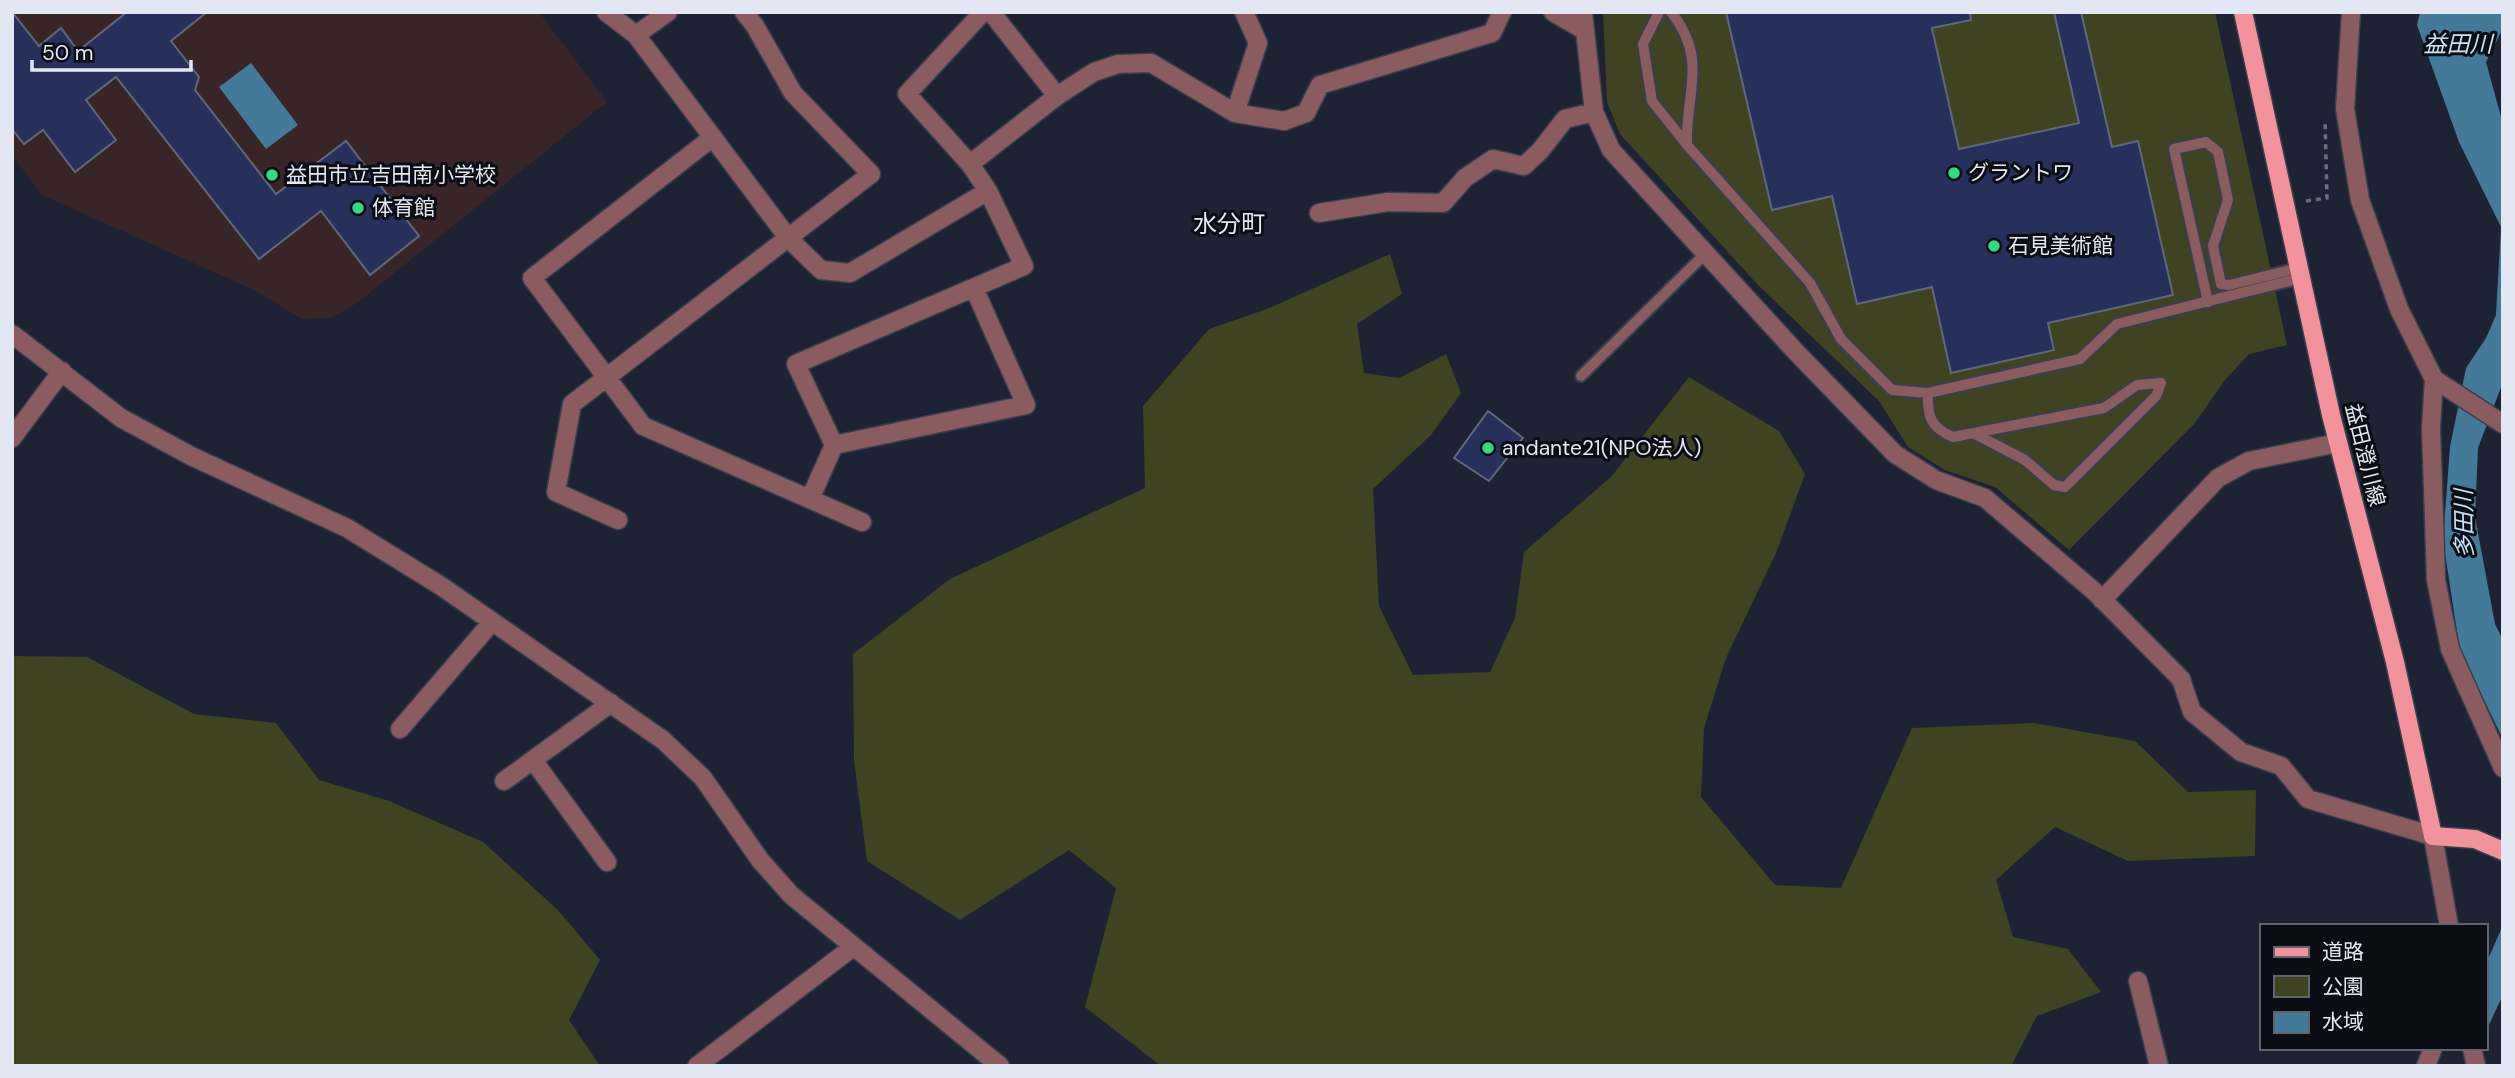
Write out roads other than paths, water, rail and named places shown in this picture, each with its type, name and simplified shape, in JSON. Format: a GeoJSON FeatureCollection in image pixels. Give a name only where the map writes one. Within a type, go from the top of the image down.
{"type":"FeatureCollection","features":[{"type":"Feature","properties":{"kind":"main road","name":"益田澄川線"},"geometry":{"type":"LineString","coordinates":[[2243,12],[2338,443],[2395,662],[2433,836]]}},
{"type":"Feature","properties":{"kind":"main road"},"geometry":{"type":"LineString","coordinates":[[2433,836],[2475,839],[2503,851]]}},
{"type":"Feature","properties":{"kind":"street"},"geometry":{"type":"LineString","coordinates":[[606,12],[636,34],[789,239],[821,270],[850,274],[988,191]]}},
{"type":"Feature","properties":{"kind":"street"},"geometry":{"type":"LineString","coordinates":[[636,34],[668,12]]}},
{"type":"Feature","properties":{"kind":"street"},"geometry":{"type":"LineString","coordinates":[[618,520],[556,492],[572,404],[871,174],[793,93],[755,26],[744,12]]}},
{"type":"Feature","properties":{"kind":"street"},"geometry":{"type":"LineString","coordinates":[[810,499],[834,445],[796,363],[1024,266],[988,191],[970,164],[907,94],[983,12]]}},
{"type":"Feature","properties":{"kind":"street"},"geometry":{"type":"LineString","coordinates":[[990,12],[1057,96]]}},
{"type":"Feature","properties":{"kind":"street"},"geometry":{"type":"LineString","coordinates":[[1234,113],[1258,43],[1244,12]]}},
{"type":"Feature","properties":{"kind":"street"},"geometry":{"type":"LineString","coordinates":[[970,164],[1057,96],[1094,72],[1118,64],[1151,63],[1234,113],[1284,121],[1306,113],[1320,85],[1493,33],[1502,12]]}},
{"type":"Feature","properties":{"kind":"street"},"geometry":{"type":"LineString","coordinates":[[1553,12],[1582,21],[1594,112],[1611,150],[1705,254],[1895,454],[1936,480],[1985,498],[2102,600],[2181,679],[2192,712],[2241,752],[2281,766],[2308,799],[2433,836],[2449,924]]}},
{"type":"Feature","properties":{"kind":"street"},"geometry":{"type":"LineString","coordinates":[[2351,12],[2345,108],[2360,200],[2399,309],[2434,379],[2431,428],[2436,580],[2450,649],[2503,768]]}},
{"type":"Feature","properties":{"kind":"street"},"geometry":{"type":"LineString","coordinates":[[1319,213],[1388,202],[1443,203],[1465,178],[1493,159],[1524,166],[1540,152],[1565,119],[1594,112]]}},
{"type":"Feature","properties":{"kind":"street"},"geometry":{"type":"LineString","coordinates":[[713,137],[532,278],[643,426],[862,522]]}},
{"type":"Feature","properties":{"kind":"street"},"geometry":{"type":"LineString","coordinates":[[834,445],[1026,405],[974,288]]}},
{"type":"Feature","properties":{"kind":"street"},"geometry":{"type":"LineString","coordinates":[[12,334],[121,418],[191,456],[346,528],[492,622],[663,740],[703,778],[768,869],[791,895],[1000,1066]]}},
{"type":"Feature","properties":{"kind":"street"},"geometry":{"type":"LineString","coordinates":[[12,438],[62,371]]}},
{"type":"Feature","properties":{"kind":"street"},"geometry":{"type":"LineString","coordinates":[[2434,379],[2501,423]]}},
{"type":"Feature","properties":{"kind":"street"},"geometry":{"type":"LineString","coordinates":[[2102,600],[2218,478],[2249,461],[2338,443]]}},
{"type":"Feature","properties":{"kind":"street"},"geometry":{"type":"LineString","coordinates":[[400,729],[492,622]]}},
{"type":"Feature","properties":{"kind":"street"},"geometry":{"type":"LineString","coordinates":[[504,781],[611,703]]}},
{"type":"Feature","properties":{"kind":"street"},"geometry":{"type":"LineString","coordinates":[[533,760],[607,862]]}},
{"type":"Feature","properties":{"kind":"street"},"geometry":{"type":"LineString","coordinates":[[696,1066],[853,947]]}},
{"type":"Feature","properties":{"kind":"street"},"geometry":{"type":"LineString","coordinates":[[2138,981],[2159,1066]]}},
{"type":"Feature","properties":{"kind":"lane"},"geometry":{"type":"LineString","coordinates":[[1659,12],[1643,44],[1652,101],[1686,145],[1810,283],[1841,339],[1892,390],[1928,393],[2080,359],[2117,324],[2208,302],[2300,273]]}},
{"type":"Feature","properties":{"kind":"lane"},"geometry":{"type":"LineString","coordinates":[[1671,12],[1685,29],[1695,79],[1686,127],[1686,145]]}},
{"type":"Feature","properties":{"kind":"lane"},"geometry":{"type":"LineString","coordinates":[[2208,302],[2174,149],[2206,142],[2218,152],[2228,200],[2213,246],[2221,284],[2230,285],[2300,273]]}},
{"type":"Feature","properties":{"kind":"lane"},"geometry":{"type":"LineString","coordinates":[[1581,376],[1705,254]]}},
{"type":"Feature","properties":{"kind":"lane"},"geometry":{"type":"LineString","coordinates":[[1928,393],[1927,415],[1937,431],[1953,437],[1973,433],[2104,408],[2137,385],[2161,383],[2156,396],[2065,487],[2054,485],[2025,460],[1973,433]]}},
{"type":"Feature","properties":{"kind":"water"},"geometry":{"type":"Polygon","coordinates":[[[2420,12],[2503,12],[2503,28],[2486,62],[2503,124],[2503,382],[2478,448],[2475,517],[2495,624],[2503,640],[2503,739],[2460,651],[2443,540],[2450,447],[2466,368],[2486,338],[2496,315],[2501,227],[2459,142],[2417,25],[2420,12]]]}},
{"type":"Feature","properties":{"kind":"water"},"geometry":{"type":"Polygon","coordinates":[[[251,63],[298,125],[266,149],[219,87],[251,63]]]}},
{"type":"Feature","properties":{"kind":"water"},"geometry":{"type":"Polygon","coordinates":[[[2503,925],[2503,995],[2487,1029],[2487,961],[2503,925]]]}},
{"type":"Feature","properties":{"kind":"place","name":"グラントワ"},"geometry":{"type":"Point","coordinates":[1954,173]}},
{"type":"Feature","properties":{"kind":"place","name":"益田市立吉田南小学校"},"geometry":{"type":"Point","coordinates":[272,175]}},
{"type":"Feature","properties":{"kind":"place","name":"体育館"},"geometry":{"type":"Point","coordinates":[358,208]}},
{"type":"Feature","properties":{"kind":"place","name":"石見美術館"},"geometry":{"type":"Point","coordinates":[1994,246]}},
{"type":"Feature","properties":{"kind":"place","name":"andante21(NPO法人)"},"geometry":{"type":"Point","coordinates":[1488,448]}},
{"type":"Feature","properties":{"kind":"district","name":"水分町"},"geometry":{"type":"Point","coordinates":[1229,224]}},
{"type":"Feature","properties":{"kind":"water label","name":"益田川"},"geometry":{"type":"Point","coordinates":[2458,44]}},
{"type":"Feature","properties":{"kind":"water label","name":"多田川"},"geometry":{"type":"Point","coordinates":[2464,524]}}]}
